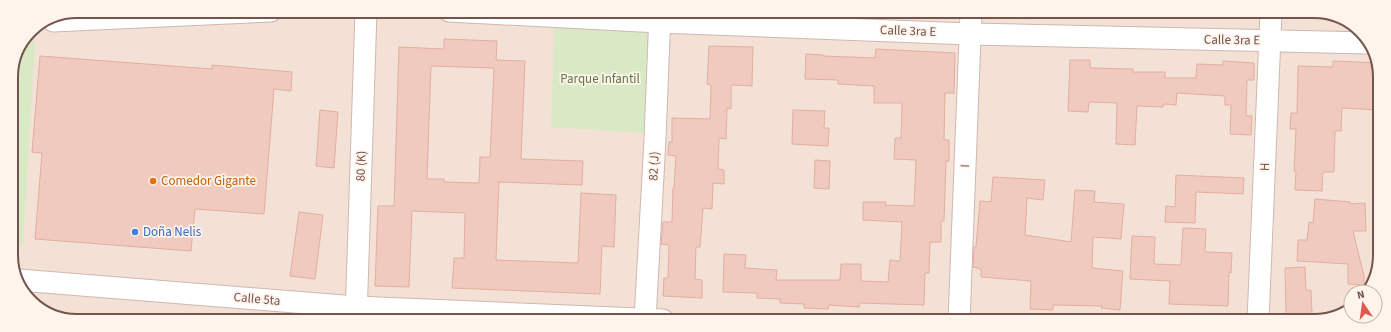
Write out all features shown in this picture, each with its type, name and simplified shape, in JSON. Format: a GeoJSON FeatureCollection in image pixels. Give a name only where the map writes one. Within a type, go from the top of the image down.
{"type":"FeatureCollection","features":[{"type":"Feature","properties":{"kind":"street"},"geometry":{"type":"LineString","coordinates":[[62,21],[118,18]]}},
{"type":"Feature","properties":{"kind":"street","name":"80 (K)"},"geometry":{"type":"LineString","coordinates":[[356,313],[366,18]]}},
{"type":"Feature","properties":{"kind":"street","name":"82 (J)"},"geometry":{"type":"LineString","coordinates":[[645,314],[660,18]]}},
{"type":"Feature","properties":{"kind":"street","name":"Calle 3ra E"},"geometry":{"type":"LineString","coordinates":[[678,18],[970,34],[1362,43]]}},
{"type":"Feature","properties":{"kind":"street","name":"I"},"geometry":{"type":"LineString","coordinates":[[959,314],[971,18]]}},
{"type":"Feature","properties":{"kind":"street","name":"H"},"geometry":{"type":"LineString","coordinates":[[1258,314],[1271,18]]}},
{"type":"Feature","properties":{"kind":"street","name":"Calle 5ta"},"geometry":{"type":"LineString","coordinates":[[24,281],[356,313],[397,314]]}},
{"type":"Feature","properties":{"kind":"shaded area"},"geometry":{"type":"Polygon","coordinates":[[[77,18],[1325,19],[1343,26],[1356,35],[1365,48],[1372,66],[1373,255],[1370,274],[1365,284],[1343,284],[1343,306],[1325,313],[1318,314],[66,313],[48,306],[35,297],[26,284],[19,266],[18,73],[24,51],[35,35],[44,28],[55,23],[66,19],[77,18]]]}},
{"type":"Feature","properties":{"kind":"green space","name":"Parque Infantil"},"geometry":{"type":"Polygon","coordinates":[[[554,28],[649,31],[646,133],[551,127],[554,28]]]}},
{"type":"Feature","properties":{"kind":"green space"},"geometry":{"type":"Polygon","coordinates":[[[30,41],[35,42],[23,245],[18,245],[18,73],[24,51],[30,41]]]}},
{"type":"Feature","properties":{"kind":"building"},"geometry":{"type":"Polygon","coordinates":[[[444,39],[497,41],[496,60],[525,61],[521,159],[583,161],[582,185],[499,182],[496,260],[578,263],[581,193],[616,195],[614,247],[602,246],[600,294],[452,288],[454,258],[464,258],[465,213],[412,211],[409,287],[375,286],[378,206],[394,206],[399,47],[444,49],[444,39]],[[431,66],[427,179],[444,179],[444,182],[479,183],[480,157],[490,157],[494,68],[431,66]]]}},
{"type":"Feature","properties":{"kind":"building"},"geometry":{"type":"Polygon","coordinates":[[[709,46],[753,47],[752,86],[731,85],[731,109],[727,108],[726,139],[719,138],[718,169],[724,170],[724,184],[713,183],[712,209],[703,208],[700,247],[696,247],[695,279],[702,280],[702,298],[663,296],[664,278],[668,278],[669,245],[661,244],[663,222],[672,222],[676,156],[668,155],[669,142],[672,142],[672,118],[710,119],[711,85],[707,84],[709,46]]]}},
{"type":"Feature","properties":{"kind":"building"},"geometry":{"type":"Polygon","coordinates":[[[876,49],[955,53],[954,93],[945,93],[944,140],[949,140],[949,161],[946,161],[944,221],[941,221],[941,242],[930,242],[929,273],[925,273],[924,305],[860,303],[859,307],[829,305],[828,309],[804,308],[804,304],[780,303],[780,299],[757,298],[757,293],[723,292],[724,254],[746,255],[745,268],[777,270],[776,280],[840,280],[841,264],[861,264],[861,281],[888,282],[890,260],[900,261],[902,222],[863,220],[863,202],[886,202],[885,205],[914,206],[916,160],[894,159],[895,138],[901,138],[902,103],[874,103],[874,86],[838,84],[838,80],[805,79],[806,54],[875,58],[876,49]]]}},
{"type":"Feature","properties":{"kind":"building","name":"Comedor Gigante"},"geometry":{"type":"Polygon","coordinates":[[[40,56],[212,69],[212,65],[292,72],[291,91],[274,89],[264,214],[195,209],[191,251],[35,239],[42,153],[32,152],[40,56]]]}},
{"type":"Feature","properties":{"kind":"building"},"geometry":{"type":"Polygon","coordinates":[[[1070,60],[1090,60],[1090,68],[1133,69],[1133,72],[1165,72],[1165,78],[1196,78],[1197,64],[1223,65],[1223,61],[1254,63],[1254,80],[1247,80],[1246,116],[1252,116],[1251,135],[1230,134],[1231,105],[1225,105],[1225,96],[1177,93],[1176,105],[1164,104],[1163,107],[1137,106],[1135,145],[1116,144],[1117,103],[1089,102],[1088,112],[1068,111],[1070,60]]]}},
{"type":"Feature","properties":{"kind":"building"},"geometry":{"type":"Polygon","coordinates":[[[1333,61],[1371,63],[1373,77],[1373,110],[1342,108],[1341,131],[1335,131],[1334,172],[1323,172],[1322,191],[1295,190],[1296,171],[1294,171],[1296,129],[1290,129],[1291,113],[1297,113],[1298,66],[1333,67],[1333,61]]]}},
{"type":"Feature","properties":{"kind":"building"},"geometry":{"type":"Polygon","coordinates":[[[320,110],[338,112],[334,168],[316,166],[320,110]]]}},
{"type":"Feature","properties":{"kind":"building"},"geometry":{"type":"Polygon","coordinates":[[[793,110],[825,111],[824,128],[829,128],[828,146],[792,144],[793,110]]]}},
{"type":"Feature","properties":{"kind":"building"},"geometry":{"type":"Polygon","coordinates":[[[815,160],[830,161],[829,189],[814,188],[815,160]]]}},
{"type":"Feature","properties":{"kind":"building"},"geometry":{"type":"Polygon","coordinates":[[[1176,175],[1244,178],[1243,194],[1196,192],[1195,223],[1165,222],[1166,206],[1175,207],[1176,175]]]}},
{"type":"Feature","properties":{"kind":"building"},"geometry":{"type":"Polygon","coordinates":[[[993,177],[1045,180],[1043,200],[1027,198],[1025,235],[1071,242],[1075,190],[1095,191],[1094,202],[1124,204],[1121,239],[1093,237],[1092,268],[1123,271],[1120,310],[1101,308],[1102,306],[1053,305],[1053,310],[1030,309],[1031,281],[981,277],[981,269],[973,267],[974,247],[976,247],[980,201],[991,202],[993,177]]]}},
{"type":"Feature","properties":{"kind":"building"},"geometry":{"type":"Polygon","coordinates":[[[1315,199],[1350,202],[1350,204],[1365,203],[1366,231],[1353,231],[1364,276],[1364,284],[1348,284],[1348,264],[1297,261],[1298,240],[1307,240],[1309,222],[1313,223],[1315,199]]]}},
{"type":"Feature","properties":{"kind":"building"},"geometry":{"type":"Polygon","coordinates":[[[299,212],[323,215],[315,279],[290,276],[299,212]]]}},
{"type":"Feature","properties":{"kind":"building"},"geometry":{"type":"Polygon","coordinates":[[[1183,228],[1206,229],[1205,252],[1232,253],[1231,273],[1229,272],[1228,306],[1169,304],[1170,281],[1130,279],[1132,236],[1155,237],[1154,264],[1181,265],[1183,228]]]}},
{"type":"Feature","properties":{"kind":"building"},"geometry":{"type":"Polygon","coordinates":[[[1305,267],[1306,290],[1311,290],[1312,314],[1286,314],[1285,268],[1305,267]]]}},
{"type":"Feature","properties":{"kind":"place","name":"Comedor Gigante"},"geometry":{"type":"Point","coordinates":[153,181]}},
{"type":"Feature","properties":{"kind":"place","name":"Doña Nelis"},"geometry":{"type":"Point","coordinates":[135,232]}}]}
